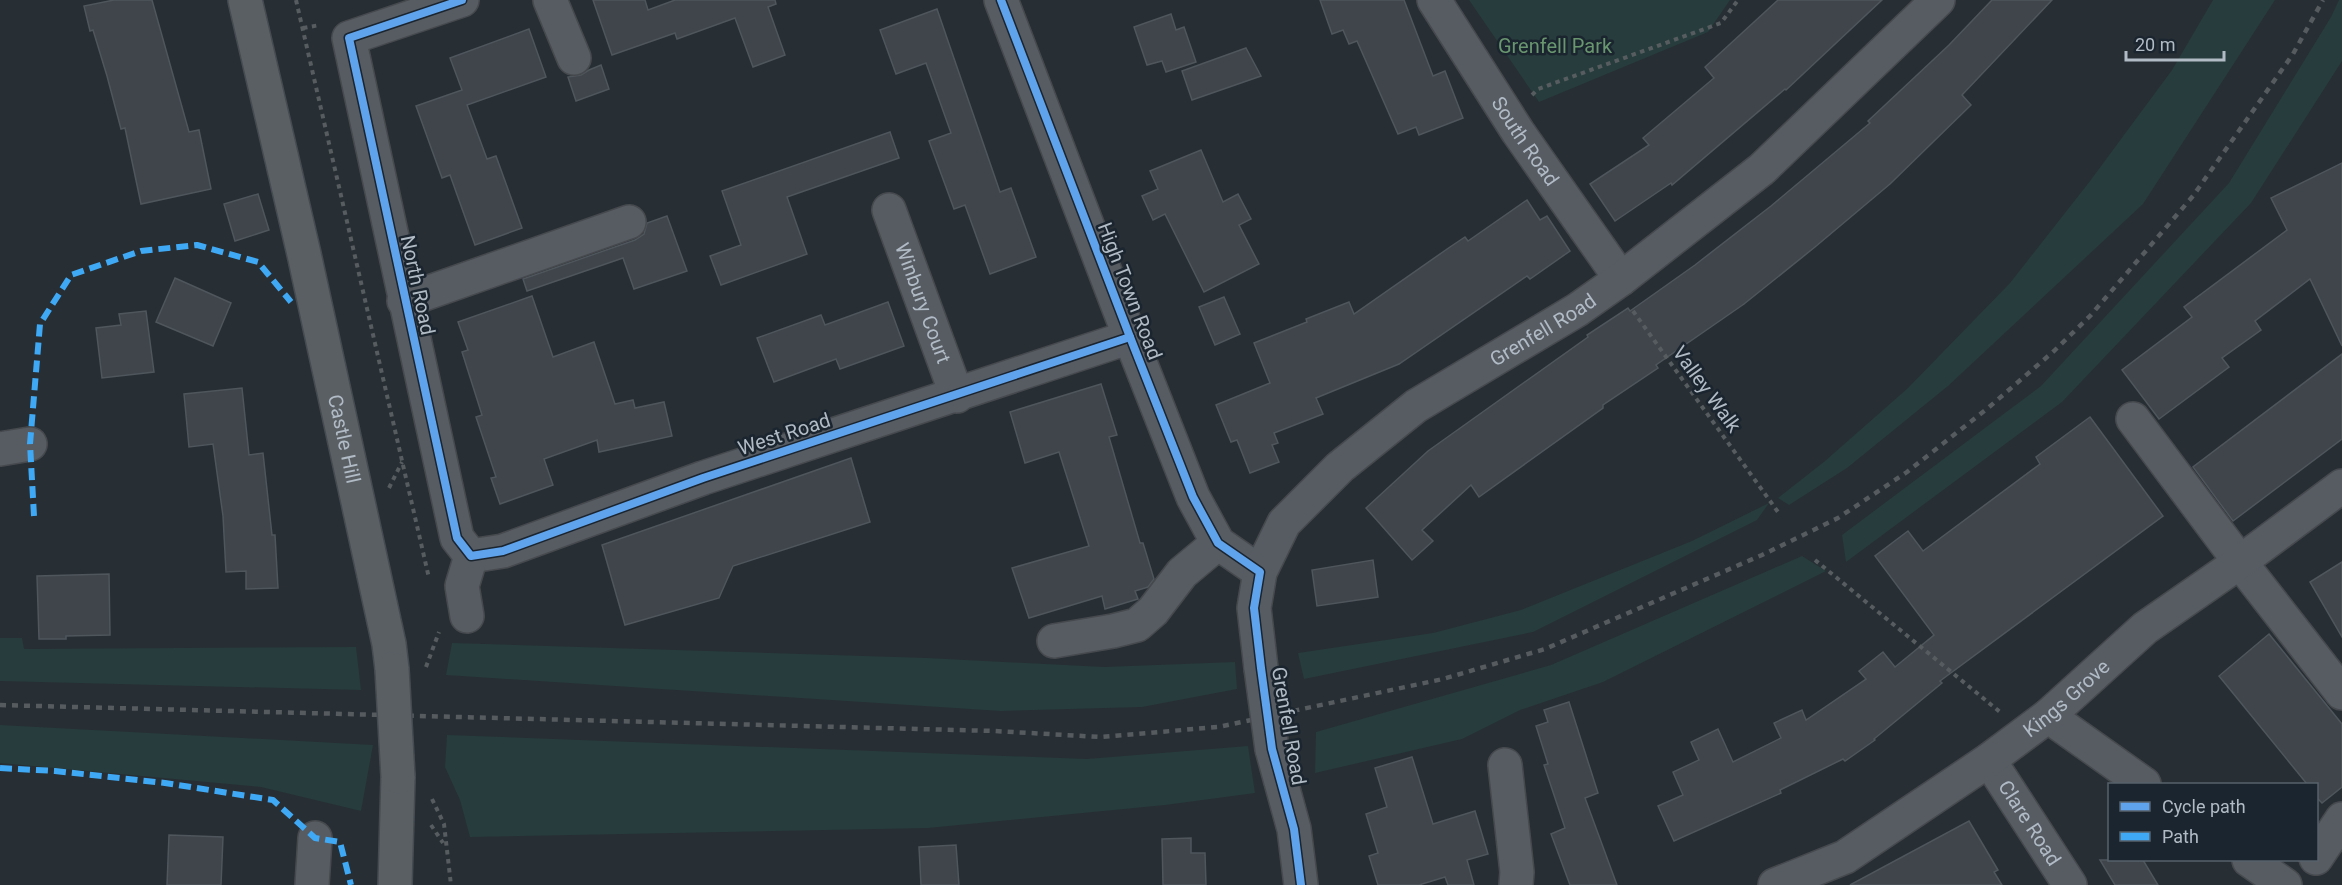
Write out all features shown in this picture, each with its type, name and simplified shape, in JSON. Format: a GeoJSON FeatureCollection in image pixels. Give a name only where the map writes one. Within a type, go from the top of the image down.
{"type":"FeatureCollection","features":[{"type":"Feature","properties":{"kind":"main road","name":"Castle Hill"},"geometry":{"type":"LineString","coordinates":[[245,0],[304,254],[389,644],[408,671],[398,777],[395,885]]}},
{"type":"Feature","properties":{"kind":"street","name":"North Road"},"geometry":{"type":"LineString","coordinates":[[462,0],[349,38],[404,301],[464,547]]}},
{"type":"Feature","properties":{"kind":"street"},"geometry":{"type":"LineString","coordinates":[[550,0],[574,58]]}},
{"type":"Feature","properties":{"kind":"street","name":"High Town Road"},"geometry":{"type":"LineString","coordinates":[[1001,0],[1193,497],[1218,543],[1260,572]]}},
{"type":"Feature","properties":{"kind":"street","name":"South Road"},"geometry":{"type":"LineString","coordinates":[[1434,0],[1518,132],[1621,279]]}},
{"type":"Feature","properties":{"kind":"street","name":"Grenfell Road"},"geometry":{"type":"LineString","coordinates":[[1301,885],[1293,829],[1272,749],[1254,608],[1260,572],[1284,523],[1340,467],[1416,406],[1577,310],[1621,279],[1762,169],[1938,0]]}},
{"type":"Feature","properties":{"kind":"street","name":"Winbury Court"},"geometry":{"type":"LineString","coordinates":[[889,210],[957,396]]}},
{"type":"Feature","properties":{"kind":"street"},"geometry":{"type":"LineString","coordinates":[[404,301],[629,222]]}},
{"type":"Feature","properties":{"kind":"street","name":"West Road"},"geometry":{"type":"LineString","coordinates":[[464,547],[503,551],[703,478],[1130,337]]}},
{"type":"Feature","properties":{"kind":"street"},"geometry":{"type":"LineString","coordinates":[[2133,419],[2342,693]]}},
{"type":"Feature","properties":{"kind":"street","name":"Kings Grove"},"geometry":{"type":"LineString","coordinates":[[1775,885],[1845,857],[1989,760],[2037,725],[2145,628],[2240,562],[2342,486]]}},
{"type":"Feature","properties":{"kind":"street"},"geometry":{"type":"LineString","coordinates":[[1054,641],[1137,625],[1153,611],[1182,573],[1218,543]]}},
{"type":"Feature","properties":{"kind":"street"},"geometry":{"type":"LineString","coordinates":[[453,623],[462,586],[464,547]]}},
{"type":"Feature","properties":{"kind":"street"},"geometry":{"type":"LineString","coordinates":[[2037,725],[2142,783]]}},
{"type":"Feature","properties":{"kind":"street","name":"Clare Road"},"geometry":{"type":"LineString","coordinates":[[1989,760],[2070,885]]}},
{"type":"Feature","properties":{"kind":"street"},"geometry":{"type":"LineString","coordinates":[[1505,765],[1517,872],[1516,885]]}},
{"type":"Feature","properties":{"kind":"street"},"geometry":{"type":"LineString","coordinates":[[2318,856],[2342,819]]}},
{"type":"Feature","properties":{"kind":"street"},"geometry":{"type":"LineString","coordinates":[[312,885],[315,838]]}},
{"type":"Feature","properties":{"kind":"street"},"geometry":{"type":"LineString","coordinates":[[2250,861],[2285,885]]}},
{"type":"Feature","properties":{"kind":"street"},"geometry":{"type":"LineString","coordinates":[[2299,885],[2315,861]]}},
{"type":"Feature","properties":{"kind":"path"},"geometry":{"type":"LineString","coordinates":[[297,0],[429,579]]}},
{"type":"Feature","properties":{"kind":"path"},"geometry":{"type":"LineString","coordinates":[[1518,132],[1533,95],[1538,89],[1721,23],[1738,0]]}},
{"type":"Feature","properties":{"kind":"path"},"geometry":{"type":"LineString","coordinates":[[1815,560],[2037,725]]}},
{"type":"Feature","properties":{"kind":"path"},"geometry":{"type":"LineString","coordinates":[[408,671],[453,623]]}},
{"type":"Feature","properties":{"kind":"path"},"geometry":{"type":"LineString","coordinates":[[429,794],[444,824],[451,885]]}},
{"type":"Feature","properties":{"kind":"green space","name":"Grenfell Park"},"geometry":{"type":"Polygon","coordinates":[[[1469,0],[1730,0],[1708,32],[1539,102],[1469,0]]]}},
{"type":"Feature","properties":{"kind":"green space"},"geometry":{"type":"Polygon","coordinates":[[[2213,0],[2275,0],[2143,204],[1948,386],[1847,468],[1789,505],[1778,498],[1825,461],[1908,388],[2010,283],[2090,181],[2172,70],[2213,0]]]}},
{"type":"Feature","properties":{"kind":"green space"},"geometry":{"type":"Polygon","coordinates":[[[2339,0],[2342,0],[2342,61],[2251,203],[2062,402],[1846,562],[1842,535],[2041,386],[2229,183],[2331,17],[2339,0]]]}},
{"type":"Feature","properties":{"kind":"green space"},"geometry":{"type":"Polygon","coordinates":[[[1769,503],[1757,520],[1533,632],[1304,679],[1298,653],[1433,633],[1521,610],[1692,541],[1769,503]]]}},
{"type":"Feature","properties":{"kind":"green space"},"geometry":{"type":"Polygon","coordinates":[[[1802,556],[1826,571],[1603,682],[1520,710],[1462,739],[1315,773],[1316,732],[1551,665],[1802,556]]]}},
{"type":"Feature","properties":{"kind":"green space"},"geometry":{"type":"Polygon","coordinates":[[[0,638],[22,638],[24,649],[356,647],[361,690],[0,681],[0,638]]]}},
{"type":"Feature","properties":{"kind":"green space"},"geometry":{"type":"Polygon","coordinates":[[[452,643],[927,658],[1104,667],[1235,662],[1237,689],[1142,707],[1001,711],[446,675],[452,643]]]}},
{"type":"Feature","properties":{"kind":"green space"},"geometry":{"type":"Polygon","coordinates":[[[0,725],[373,745],[361,811],[261,787],[0,763],[0,725]]]}},
{"type":"Feature","properties":{"kind":"green space"},"geometry":{"type":"Polygon","coordinates":[[[447,735],[1087,759],[1248,746],[1255,793],[1165,805],[928,828],[470,837],[460,800],[445,767],[447,735]]]}},
{"type":"Feature","properties":{"kind":"building"},"geometry":{"type":"Polygon","coordinates":[[[114,0],[152,0],[189,132],[199,130],[211,189],[141,204],[125,128],[121,129],[107,76],[93,30],[90,31],[84,6],[114,0]]]}},
{"type":"Feature","properties":{"kind":"building"},"geometry":{"type":"Polygon","coordinates":[[[593,0],[645,0],[648,10],[675,0],[775,0],[776,4],[768,7],[785,55],[753,67],[735,18],[677,39],[675,33],[612,55],[593,0]]]}},
{"type":"Feature","properties":{"kind":"building"},"geometry":{"type":"Polygon","coordinates":[[[1320,0],[1404,0],[1433,76],[1445,71],[1463,118],[1419,135],[1416,127],[1398,134],[1357,41],[1349,44],[1343,30],[1332,34],[1320,0]]]}},
{"type":"Feature","properties":{"kind":"building"},"geometry":{"type":"Polygon","coordinates":[[[1778,0],[1882,0],[1786,90],[1672,185],[1671,183],[1615,221],[1590,184],[1649,145],[1643,138],[1714,78],[1705,67],[1778,0]]]}},
{"type":"Feature","properties":{"kind":"building"},"geometry":{"type":"Polygon","coordinates":[[[1992,0],[2052,0],[1962,95],[1971,105],[1890,184],[1744,304],[1656,365],[1658,368],[1603,405],[1603,408],[1479,497],[1471,485],[1422,530],[1433,541],[1412,560],[1366,508],[1428,451],[1588,337],[1587,335],[1628,308],[1630,311],[1695,265],[1771,206],[1870,123],[1868,121],[1949,45],[1992,0]]]}},
{"type":"Feature","properties":{"kind":"building"},"geometry":{"type":"Polygon","coordinates":[[[937,9],[1000,192],[1011,188],[1036,257],[990,274],[965,205],[954,209],[929,141],[951,133],[926,63],[896,74],[880,30],[937,9]]]}},
{"type":"Feature","properties":{"kind":"building"},"geometry":{"type":"Polygon","coordinates":[[[1171,14],[1176,30],[1184,27],[1196,62],[1166,72],[1162,61],[1147,65],[1134,27],[1171,14]]]}},
{"type":"Feature","properties":{"kind":"building"},"geometry":{"type":"Polygon","coordinates":[[[529,29],[546,77],[467,105],[487,159],[496,156],[522,228],[475,245],[450,175],[442,178],[416,106],[462,90],[450,58],[529,29]]]}},
{"type":"Feature","properties":{"kind":"building"},"geometry":{"type":"Polygon","coordinates":[[[1246,48],[1261,76],[1192,100],[1182,71],[1246,48]]]}},
{"type":"Feature","properties":{"kind":"building"},"geometry":{"type":"Polygon","coordinates":[[[601,65],[609,89],[576,101],[568,77],[581,75],[601,65]]]}},
{"type":"Feature","properties":{"kind":"building"},"geometry":{"type":"Polygon","coordinates":[[[890,132],[899,158],[787,197],[807,254],[721,285],[710,256],[741,245],[722,191],[890,132]]]}},
{"type":"Feature","properties":{"kind":"building"},"geometry":{"type":"Polygon","coordinates":[[[1201,150],[1223,202],[1238,194],[1251,219],[1239,225],[1259,264],[1204,292],[1165,214],[1153,220],[1142,196],[1158,189],[1150,171],[1201,150]]]}},
{"type":"Feature","properties":{"kind":"building"},"geometry":{"type":"Polygon","coordinates":[[[2342,163],[2342,346],[2310,279],[2255,321],[2261,330],[2222,358],[2229,367],[2159,419],[2122,370],[2192,317],[2184,307],[2287,230],[2271,198],[2342,163]]]}},
{"type":"Feature","properties":{"kind":"building"},"geometry":{"type":"Polygon","coordinates":[[[258,194],[269,230],[235,241],[224,204],[258,194]]]}},
{"type":"Feature","properties":{"kind":"building"},"geometry":{"type":"Polygon","coordinates":[[[1527,200],[1540,220],[1547,216],[1570,251],[1530,279],[1527,276],[1399,364],[1316,398],[1323,414],[1274,433],[1278,443],[1272,445],[1279,462],[1250,473],[1237,440],[1231,442],[1216,405],[1270,383],[1254,343],[1349,302],[1354,314],[1465,237],[1468,241],[1527,200]]]}},
{"type":"Feature","properties":{"kind":"building"},"geometry":{"type":"Polygon","coordinates":[[[667,216],[687,271],[634,289],[623,258],[527,291],[523,279],[635,240],[644,234],[647,223],[667,216]]]}},
{"type":"Feature","properties":{"kind":"building"},"geometry":{"type":"Polygon","coordinates":[[[175,278],[231,303],[213,346],[156,322],[175,278]]]}},
{"type":"Feature","properties":{"kind":"building"},"geometry":{"type":"Polygon","coordinates":[[[532,296],[553,357],[594,342],[615,404],[633,400],[635,408],[664,402],[672,436],[599,452],[597,440],[544,459],[553,485],[500,504],[491,478],[496,477],[476,417],[482,415],[462,352],[468,350],[458,322],[532,296]]]}},
{"type":"Feature","properties":{"kind":"building"},"geometry":{"type":"Polygon","coordinates":[[[1224,297],[1240,334],[1215,345],[1199,307],[1224,297]]]}},
{"type":"Feature","properties":{"kind":"building"},"geometry":{"type":"Polygon","coordinates":[[[888,302],[904,346],[840,369],[836,359],[774,382],[757,338],[821,315],[825,325],[888,302]]]}},
{"type":"Feature","properties":{"kind":"building"},"geometry":{"type":"Polygon","coordinates":[[[146,311],[154,372],[102,378],[96,328],[121,325],[119,314],[146,311]]]}},
{"type":"Feature","properties":{"kind":"building"},"geometry":{"type":"Polygon","coordinates":[[[2342,354],[2342,439],[2233,521],[2193,467],[2342,354]]]}},
{"type":"Feature","properties":{"kind":"building"},"geometry":{"type":"Polygon","coordinates":[[[1101,384],[1117,435],[1109,437],[1140,543],[1143,543],[1154,579],[1148,587],[1135,591],[1138,599],[1105,609],[1102,596],[1029,618],[1012,568],[1089,546],[1059,452],[1025,463],[1010,412],[1101,384]]]}},
{"type":"Feature","properties":{"kind":"building"},"geometry":{"type":"Polygon","coordinates":[[[242,388],[249,455],[263,453],[272,535],[275,535],[278,588],[246,589],[246,571],[226,572],[223,516],[213,444],[189,447],[184,394],[242,388]]]}},
{"type":"Feature","properties":{"kind":"building"},"geometry":{"type":"Polygon","coordinates":[[[2090,417],[2163,516],[1940,681],[1942,683],[1875,740],[1845,761],[1843,759],[1780,790],[1781,793],[1674,841],[1658,806],[1683,795],[1673,772],[1699,760],[1691,742],[1718,729],[1733,762],[1781,738],[1774,723],[1802,710],[1806,720],[1866,679],[1859,671],[1883,652],[1895,667],[1934,635],[1875,556],[1908,531],[1923,551],[2040,464],[2036,457],[2090,417]]]}},
{"type":"Feature","properties":{"kind":"building"},"geometry":{"type":"Polygon","coordinates":[[[851,458],[870,522],[733,566],[719,598],[625,625],[602,545],[851,458]]]}},
{"type":"Feature","properties":{"kind":"building"},"geometry":{"type":"Polygon","coordinates":[[[1373,560],[1378,597],[1317,606],[1312,570],[1373,560]]]}},
{"type":"Feature","properties":{"kind":"building"},"geometry":{"type":"Polygon","coordinates":[[[2342,562],[2342,637],[2310,582],[2342,562]]]}},
{"type":"Feature","properties":{"kind":"building"},"geometry":{"type":"Polygon","coordinates":[[[109,574],[110,635],[39,639],[37,576],[109,574]]]}},
{"type":"Feature","properties":{"kind":"building"},"geometry":{"type":"Polygon","coordinates":[[[2269,634],[2342,724],[2342,787],[2322,803],[2318,799],[2318,783],[2306,783],[2219,676],[2269,634]]]}},
{"type":"Feature","properties":{"kind":"building"},"geometry":{"type":"Polygon","coordinates":[[[1569,702],[1598,793],[1585,798],[1617,885],[1570,885],[1551,834],[1565,828],[1544,765],[1548,764],[1536,726],[1548,722],[1544,710],[1569,702]]]}},
{"type":"Feature","properties":{"kind":"building"},"geometry":{"type":"Polygon","coordinates":[[[1412,757],[1433,824],[1475,811],[1488,854],[1467,860],[1474,885],[1448,885],[1445,877],[1419,885],[1378,885],[1369,856],[1378,853],[1366,814],[1387,807],[1375,768],[1412,757]]]}},
{"type":"Feature","properties":{"kind":"building"},"geometry":{"type":"Polygon","coordinates":[[[1969,821],[1998,870],[1994,872],[2002,885],[1850,885],[1969,821]]]}},
{"type":"Feature","properties":{"kind":"building"},"geometry":{"type":"Polygon","coordinates":[[[169,835],[223,837],[221,885],[167,885],[169,835]]]}},
{"type":"Feature","properties":{"kind":"building"},"geometry":{"type":"Polygon","coordinates":[[[1191,838],[1191,853],[1205,853],[1206,885],[1163,885],[1162,839],[1191,838]]]}},
{"type":"Feature","properties":{"kind":"building"},"geometry":{"type":"Polygon","coordinates":[[[956,845],[959,885],[921,885],[919,847],[956,845]]]}},
{"type":"Feature","properties":{"kind":"building"},"geometry":{"type":"Polygon","coordinates":[[[2100,860],[2144,861],[2158,885],[2115,885],[2100,860]]]}},
{"type":"Feature","properties":{"kind":"railway"},"geometry":{"type":"LineString","coordinates":[[0,705],[995,731],[1100,737],[1218,727],[1443,679],[1545,649],[1762,555],[1838,518],[1907,472],[1988,408],[2054,351],[2090,316],[2193,196],[2293,54],[2323,0]]}},
{"type":"Feature","properties":{"kind":"marked path"},"geometry":{"type":"LineString","coordinates":[[34,516],[30,444],[40,324],[71,275],[141,251],[197,245],[258,262],[291,302]]}},
{"type":"Feature","properties":{"kind":"marked path"},"geometry":{"type":"LineString","coordinates":[[0,768],[55,771],[165,783],[273,800],[315,838],[340,842],[351,885]]}},
{"type":"Feature","properties":{"kind":"cycle path"},"geometry":{"type":"LineString","coordinates":[[462,0],[349,38],[457,538],[471,556],[503,551],[703,478],[1130,337]]}},
{"type":"Feature","properties":{"kind":"cycle path"},"geometry":{"type":"LineString","coordinates":[[1001,0],[1193,497],[1218,543],[1260,572],[1254,608],[1261,668],[1272,749],[1294,829],[1301,885]]}}]}
